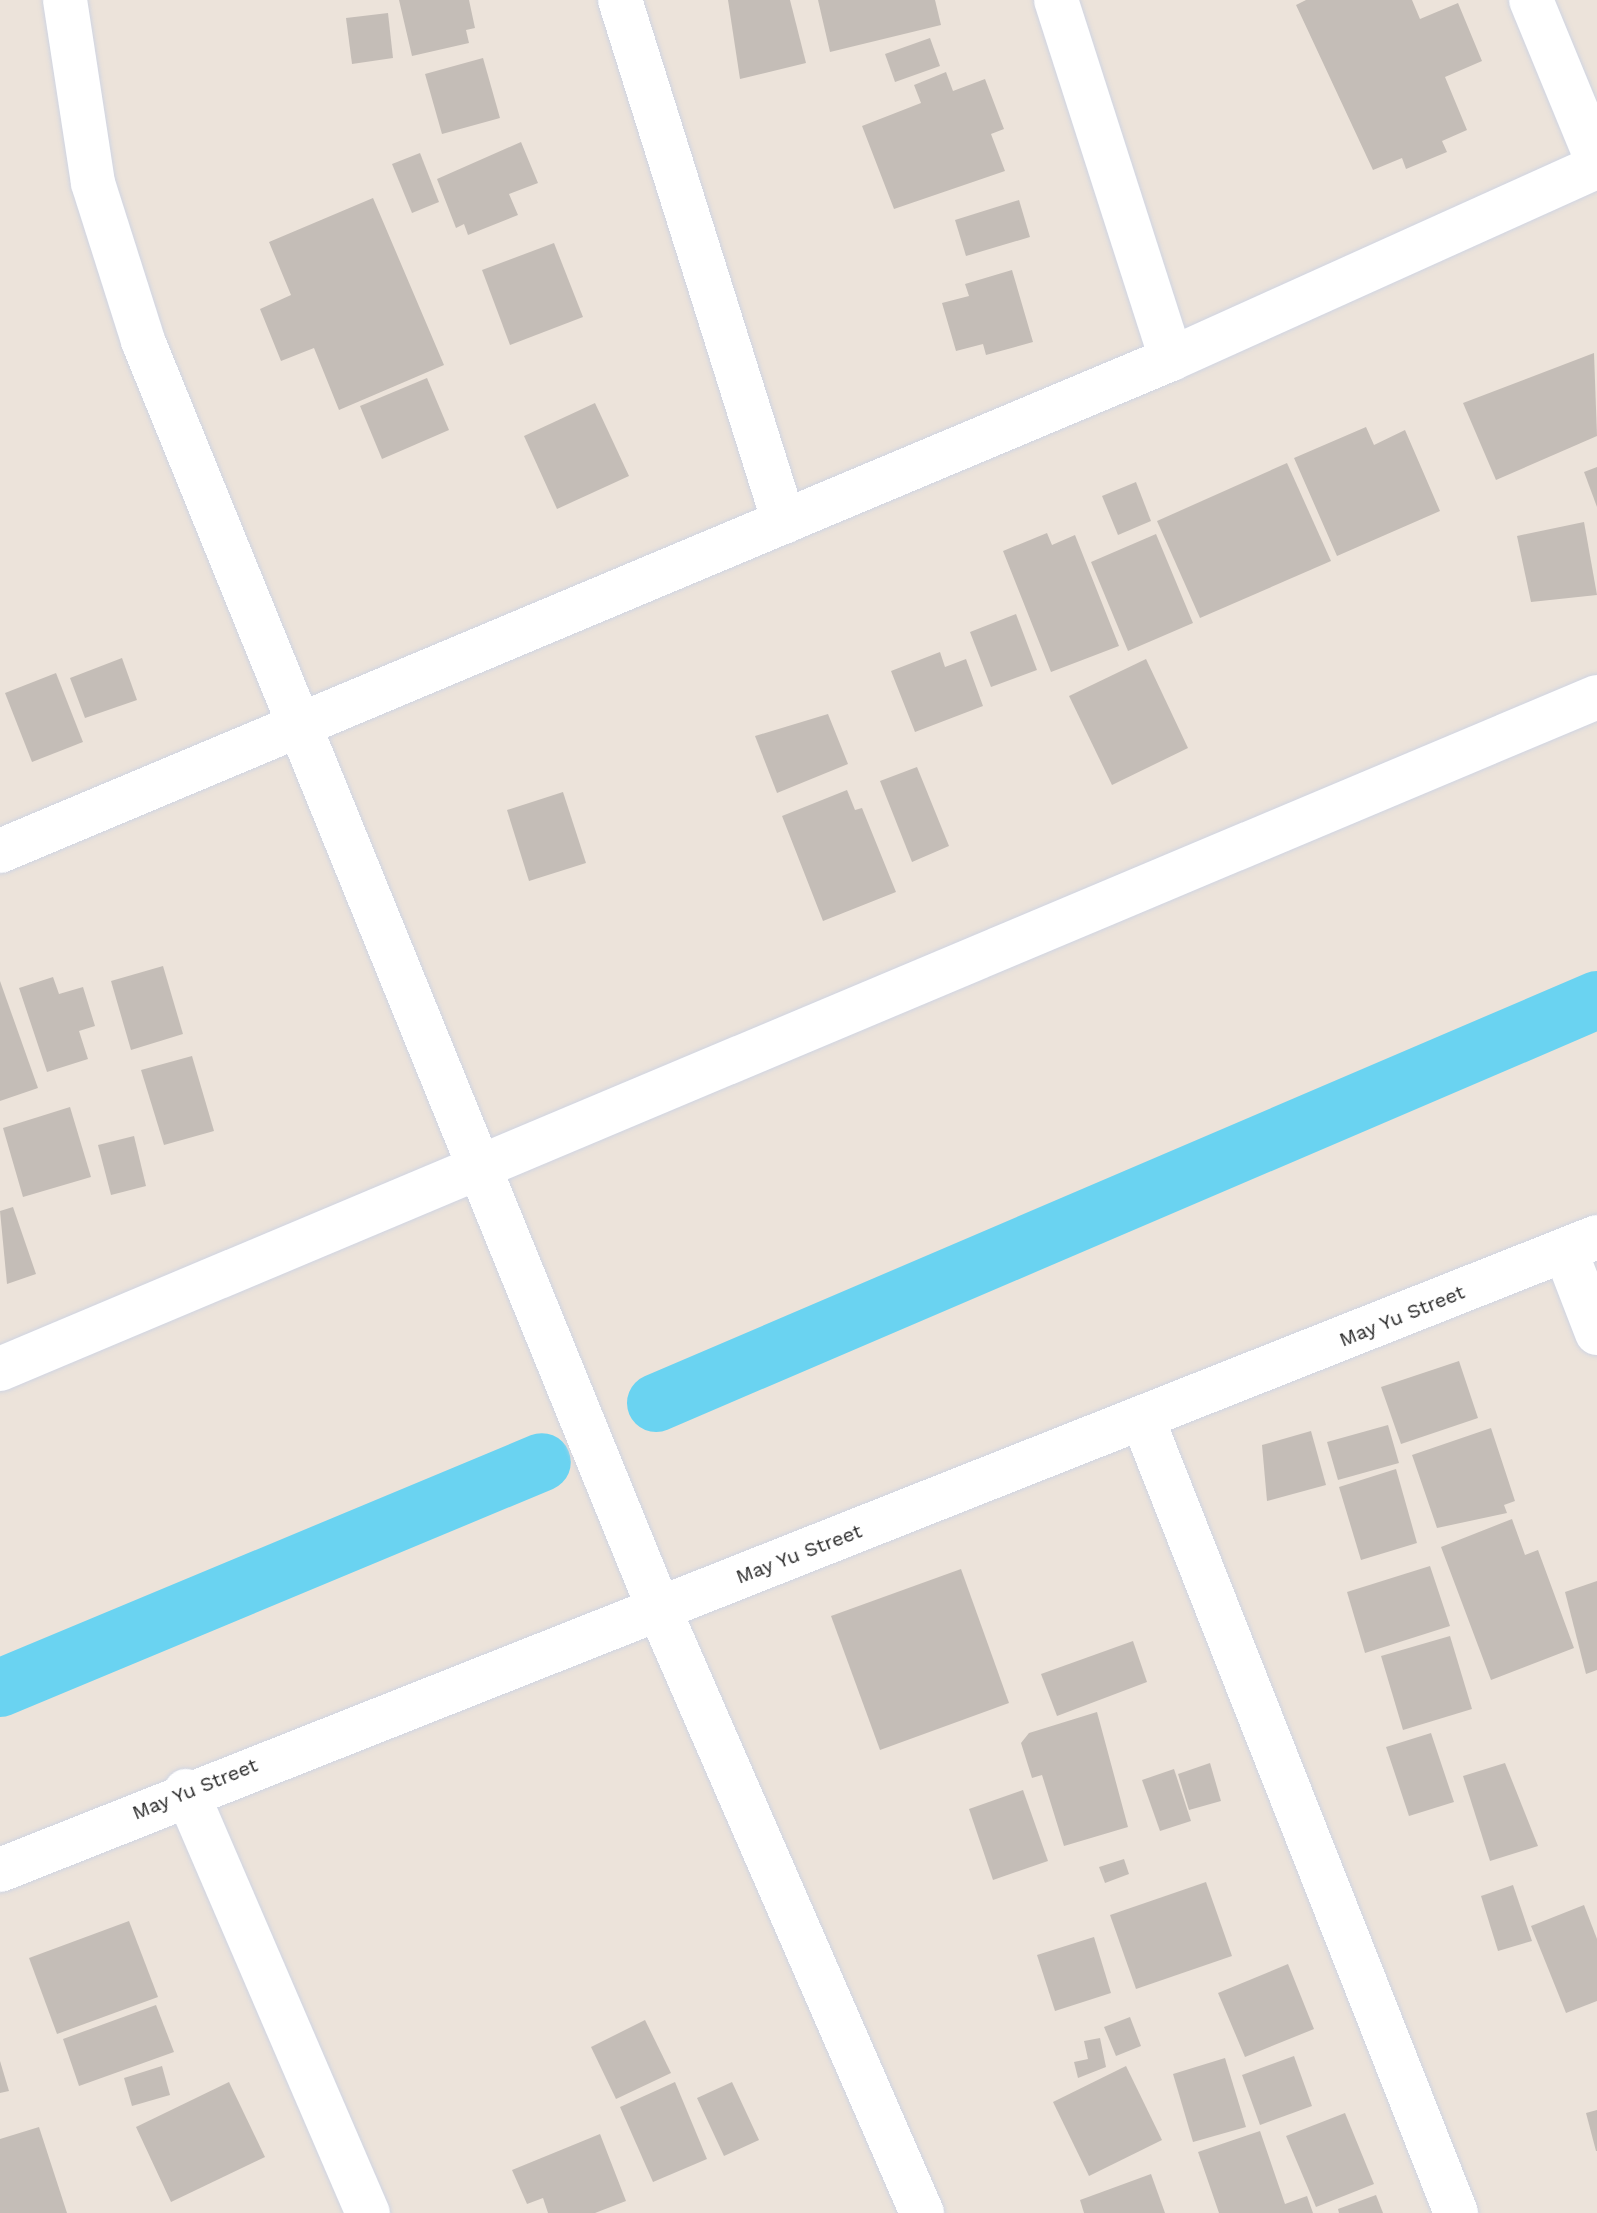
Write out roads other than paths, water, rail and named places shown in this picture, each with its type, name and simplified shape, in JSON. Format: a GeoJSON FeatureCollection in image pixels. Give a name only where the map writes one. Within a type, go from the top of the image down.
{"type":"FeatureCollection","features":[{"type":"Feature","properties":{"kind":"street"},"geometry":{"type":"LineString","coordinates":[[65,0],[93,183],[143,341],[303,723],[659,1609],[922,2213]]}},
{"type":"Feature","properties":{"kind":"street"},"geometry":{"type":"LineString","coordinates":[[620,0],[784,522]]}},
{"type":"Feature","properties":{"kind":"street"},"geometry":{"type":"LineString","coordinates":[[1056,0],[1171,359]]}},
{"type":"Feature","properties":{"kind":"street"},"geometry":{"type":"LineString","coordinates":[[1531,0],[1597,160]]}},
{"type":"Feature","properties":{"kind":"street"},"geometry":{"type":"LineString","coordinates":[[0,851],[1171,359],[1597,167]]}},
{"type":"Feature","properties":{"kind":"street"},"geometry":{"type":"LineString","coordinates":[[0,1369],[1597,697]]}},
{"type":"Feature","properties":{"kind":"street"},"geometry":{"type":"LineString","coordinates":[[1581,1244],[1597,1333]]}},
{"type":"Feature","properties":{"kind":"street","name":"May Yu Street"},"geometry":{"type":"LineString","coordinates":[[0,1870],[186,1791],[1143,1420],[1581,1244]]}},
{"type":"Feature","properties":{"kind":"street"},"geometry":{"type":"LineString","coordinates":[[1143,1420],[1456,2213]]}},
{"type":"Feature","properties":{"kind":"street"},"geometry":{"type":"LineString","coordinates":[[186,1791],[368,2213]]}},
{"type":"Feature","properties":{"kind":"waterway"},"geometry":{"type":"LineString","coordinates":[[656,1403],[1597,1000]]}},
{"type":"Feature","properties":{"kind":"waterway"},"geometry":{"type":"LineString","coordinates":[[0,1688],[542,1462]]}}]}
